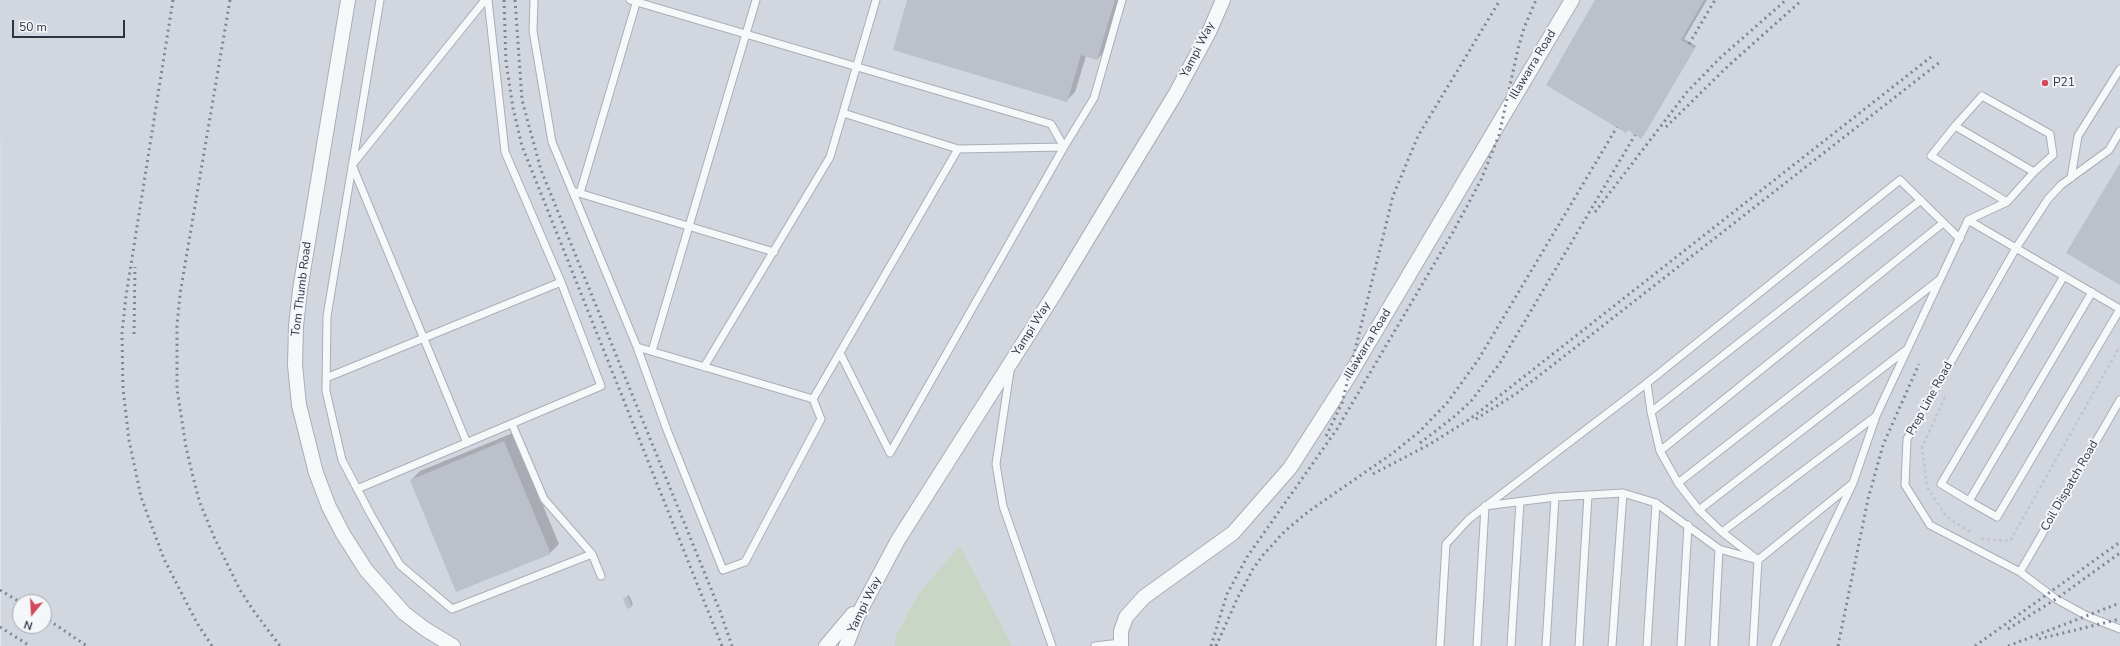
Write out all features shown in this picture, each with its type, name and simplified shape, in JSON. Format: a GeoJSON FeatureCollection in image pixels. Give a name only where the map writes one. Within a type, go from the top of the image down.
{"type":"FeatureCollection","features":[{"type":"Feature","properties":{"kind":"street","name":"Tom Thumb Road"},"geometry":{"type":"LineString","coordinates":[[348,0],[297,312],[295,365],[299,405],[316,473],[343,534],[366,570],[404,613],[424,629],[453,646]]}},
{"type":"Feature","properties":{"kind":"street","name":"Illawarra Road"},"geometry":{"type":"LineString","coordinates":[[1120,645],[1121,631],[1126,617],[1144,596],[1233,533],[1290,468],[1349,376],[1572,0]]}},
{"type":"Feature","properties":{"kind":"street","name":"Yampi Way"},"geometry":{"type":"LineString","coordinates":[[846,646],[858,615],[898,540],[1011,363],[1176,93],[1209,32],[1220,3]]}},
{"type":"Feature","properties":{"kind":"street"},"geometry":{"type":"LineString","coordinates":[[826,646],[867,597]]}},
{"type":"Feature","properties":{"kind":"lane"},"geometry":{"type":"LineString","coordinates":[[380,0],[327,316],[326,391],[342,460],[400,564],[452,609],[592,554]]}},
{"type":"Feature","properties":{"kind":"lane"},"geometry":{"type":"LineString","coordinates":[[352,165],[486,0]]}},
{"type":"Feature","properties":{"kind":"lane"},"geometry":{"type":"LineString","coordinates":[[357,489],[601,386],[561,282],[506,152],[486,0]]}},
{"type":"Feature","properties":{"kind":"lane"},"geometry":{"type":"LineString","coordinates":[[534,0],[533,31],[552,142],[637,347],[667,430],[723,570],[745,562],[821,419],[813,399]]}},
{"type":"Feature","properties":{"kind":"lane"},"geometry":{"type":"LineString","coordinates":[[652,351],[756,0]]}},
{"type":"Feature","properties":{"kind":"lane"},"geometry":{"type":"LineString","coordinates":[[704,367],[830,157],[876,0]]}},
{"type":"Feature","properties":{"kind":"lane"},"geometry":{"type":"LineString","coordinates":[[840,353],[890,453],[1064,147],[1094,98],[1122,0]]}},
{"type":"Feature","properties":{"kind":"lane"},"geometry":{"type":"LineString","coordinates":[[580,193],[635,1],[1051,124],[1064,147]]}},
{"type":"Feature","properties":{"kind":"lane"},"geometry":{"type":"LineString","coordinates":[[2072,178],[2078,136],[2120,69]]}},
{"type":"Feature","properties":{"kind":"lane"},"geometry":{"type":"LineString","coordinates":[[1775,646],[1853,483],[1876,416],[1968,220],[2007,202],[2034,172],[2053,155],[2050,134],[1982,96],[1931,156],[2007,202]]}},
{"type":"Feature","properties":{"kind":"lane"},"geometry":{"type":"LineString","coordinates":[[843,113],[958,149],[1064,147]]}},
{"type":"Feature","properties":{"kind":"lane"},"geometry":{"type":"LineString","coordinates":[[1955,126],[2034,172]]}},
{"type":"Feature","properties":{"kind":"lane","name":"Prep Line Road"},"geometry":{"type":"LineString","coordinates":[[2120,131],[2109,150],[2061,185],[2048,199],[2016,248],[1907,439],[1905,485],[1930,525],[2020,572],[2056,599],[2087,616],[2120,629]]}},
{"type":"Feature","properties":{"kind":"lane"},"geometry":{"type":"LineString","coordinates":[[813,399],[958,149]]}},
{"type":"Feature","properties":{"kind":"lane"},"geometry":{"type":"LineString","coordinates":[[352,165],[467,443]]}},
{"type":"Feature","properties":{"kind":"lane"},"geometry":{"type":"LineString","coordinates":[[1440,646],[1446,544],[1469,519],[1647,383],[1900,180],[1960,239]]}},
{"type":"Feature","properties":{"kind":"lane"},"geometry":{"type":"LineString","coordinates":[[572,191],[774,252]]}},
{"type":"Feature","properties":{"kind":"lane"},"geometry":{"type":"LineString","coordinates":[[1651,412],[1921,200]]}},
{"type":"Feature","properties":{"kind":"lane"},"geometry":{"type":"LineString","coordinates":[[1968,220],[2092,292],[2120,309],[1997,517],[1941,484],[2064,276]]}},
{"type":"Feature","properties":{"kind":"lane"},"geometry":{"type":"LineString","coordinates":[[1660,451],[1943,223]]}},
{"type":"Feature","properties":{"kind":"lane"},"geometry":{"type":"LineString","coordinates":[[1678,483],[1941,279]]}},
{"type":"Feature","properties":{"kind":"lane"},"geometry":{"type":"LineString","coordinates":[[326,378],[561,282]]}},
{"type":"Feature","properties":{"kind":"lane"},"geometry":{"type":"LineString","coordinates":[[1969,501],[2092,292]]}},
{"type":"Feature","properties":{"kind":"lane"},"geometry":{"type":"LineString","coordinates":[[637,347],[813,399]]}},
{"type":"Feature","properties":{"kind":"lane"},"geometry":{"type":"LineString","coordinates":[[1699,510],[1908,349]]}},
{"type":"Feature","properties":{"kind":"lane"},"geometry":{"type":"LineString","coordinates":[[1011,363],[996,464],[1003,506],[1052,646]]}},
{"type":"Feature","properties":{"kind":"lane"},"geometry":{"type":"LineString","coordinates":[[1647,383],[1651,412],[1660,451],[1678,483],[1699,510],[1722,532],[1758,560]]}},
{"type":"Feature","properties":{"kind":"lane","name":"Coil Dispatch Road"},"geometry":{"type":"LineString","coordinates":[[2020,572],[2120,400]]}},
{"type":"Feature","properties":{"kind":"lane"},"geometry":{"type":"LineString","coordinates":[[1722,532],[1876,416]]}},
{"type":"Feature","properties":{"kind":"lane"},"geometry":{"type":"LineString","coordinates":[[512,424],[544,499],[592,554],[601,576]]}},
{"type":"Feature","properties":{"kind":"lane"},"geometry":{"type":"LineString","coordinates":[[1753,646],[1758,560],[1853,483]]}},
{"type":"Feature","properties":{"kind":"lane"},"geometry":{"type":"LineString","coordinates":[[1485,506],[1555,497],[1623,493],[1656,503],[1688,525],[1718,549],[1758,560]]}},
{"type":"Feature","properties":{"kind":"lane"},"geometry":{"type":"LineString","coordinates":[[1612,646],[1623,493]]}},
{"type":"Feature","properties":{"kind":"lane"},"geometry":{"type":"LineString","coordinates":[[1579,646],[1588,495]]}},
{"type":"Feature","properties":{"kind":"lane"},"geometry":{"type":"LineString","coordinates":[[1546,646],[1555,497]]}},
{"type":"Feature","properties":{"kind":"lane"},"geometry":{"type":"LineString","coordinates":[[1511,646],[1520,502]]}},
{"type":"Feature","properties":{"kind":"lane"},"geometry":{"type":"LineString","coordinates":[[1647,646],[1656,503]]}},
{"type":"Feature","properties":{"kind":"lane"},"geometry":{"type":"LineString","coordinates":[[1477,646],[1485,506]]}},
{"type":"Feature","properties":{"kind":"lane"},"geometry":{"type":"LineString","coordinates":[[1681,646],[1688,525]]}},
{"type":"Feature","properties":{"kind":"lane"},"geometry":{"type":"LineString","coordinates":[[1714,646],[1718,549]]}},
{"type":"Feature","properties":{"kind":"lane"},"geometry":{"type":"LineString","coordinates":[[1095,646],[1120,645]]}},
{"type":"Feature","properties":{"kind":"shaded area"},"geometry":{"type":"Polygon","coordinates":[[[0,0],[2120,0],[2120,646],[1,646],[0,0]]]}},
{"type":"Feature","properties":{"kind":"green space"},"geometry":{"type":"Polygon","coordinates":[[[960,546],[1012,646],[895,646],[895,638],[919,593],[960,546]]]}},
{"type":"Feature","properties":{"kind":"building"},"geometry":{"type":"Polygon","coordinates":[[[907,0],[1115,0],[1097,60],[1081,55],[1067,102],[893,50],[907,0]]]}},
{"type":"Feature","properties":{"kind":"building"},"geometry":{"type":"Polygon","coordinates":[[[1595,0],[1704,0],[1681,40],[1695,48],[1641,139],[1628,130],[1626,133],[1546,85],[1595,0]]]}},
{"type":"Feature","properties":{"kind":"building"},"geometry":{"type":"Polygon","coordinates":[[[2120,163],[2120,285],[2066,253],[2120,163]]]}},
{"type":"Feature","properties":{"kind":"building"},"geometry":{"type":"Polygon","coordinates":[[[504,441],[551,554],[456,592],[410,480],[504,441]]]}},
{"type":"Feature","properties":{"kind":"building"},"geometry":{"type":"Polygon","coordinates":[[[628,597],[632,607],[627,609],[623,598],[628,597]]]}},
{"type":"Feature","properties":{"kind":"railway"},"geometry":{"type":"LineString","coordinates":[[173,0],[126,296],[122,333],[123,389],[129,440],[141,497],[164,559],[197,623],[212,646]]}},
{"type":"Feature","properties":{"kind":"railway"},"geometry":{"type":"LineString","coordinates":[[230,0],[180,294],[177,326],[177,389],[186,447],[200,503],[214,537],[240,590],[280,646]]}},
{"type":"Feature","properties":{"kind":"railway"},"geometry":{"type":"LineString","coordinates":[[504,0],[506,62],[513,108],[522,146],[722,646]]}},
{"type":"Feature","properties":{"kind":"railway"},"geometry":{"type":"LineString","coordinates":[[515,0],[522,100],[541,170],[720,611],[732,646]]}},
{"type":"Feature","properties":{"kind":"railway"},"geometry":{"type":"LineString","coordinates":[[1326,436],[1342,403],[1393,196],[1418,136],[1500,0]]}},
{"type":"Feature","properties":{"kind":"railway"},"geometry":{"type":"LineString","coordinates":[[1211,646],[1227,594],[1247,557],[1337,429],[1453,232],[1481,180],[1499,135],[1518,49],[1524,28],[1536,0]]}},
{"type":"Feature","properties":{"kind":"railway"},"geometry":{"type":"LineString","coordinates":[[1689,44],[1715,0]]}},
{"type":"Feature","properties":{"kind":"railway"},"geometry":{"type":"LineString","coordinates":[[1595,212],[1687,92],[1720,58],[1786,0]]}},
{"type":"Feature","properties":{"kind":"railway"},"geometry":{"type":"LineString","coordinates":[[1666,127],[1727,67],[1802,0]]}},
{"type":"Feature","properties":{"kind":"railway"},"geometry":{"type":"LineString","coordinates":[[1373,474],[1430,444],[1470,419],[1931,57]]}},
{"type":"Feature","properties":{"kind":"railway"},"geometry":{"type":"LineString","coordinates":[[1476,419],[1517,393],[1940,62]]}},
{"type":"Feature","properties":{"kind":"railway"},"geometry":{"type":"LineString","coordinates":[[1216,646],[1238,597],[1253,569],[1263,555],[1285,531],[1309,511],[1393,453],[1420,431],[1447,403],[1478,360],[1617,127]]}},
{"type":"Feature","properties":{"kind":"railway"},"geometry":{"type":"LineString","coordinates":[[1420,443],[1455,416],[1472,400],[1500,363],[1635,135]]}},
{"type":"Feature","properties":{"kind":"railway"},"geometry":{"type":"LineString","coordinates":[[134,334],[135,267]]}},
{"type":"Feature","properties":{"kind":"railway"},"geometry":{"type":"LineString","coordinates":[[1838,646],[1868,499],[1883,445],[1919,364]]}},
{"type":"Feature","properties":{"kind":"railway"},"geometry":{"type":"LineString","coordinates":[[1975,646],[2120,542]]}},
{"type":"Feature","properties":{"kind":"railway"},"geometry":{"type":"LineString","coordinates":[[2008,629],[2056,599],[2120,553]]}},
{"type":"Feature","properties":{"kind":"railway"},"geometry":{"type":"LineString","coordinates":[[0,590],[12,597]]}},
{"type":"Feature","properties":{"kind":"railway"},"geometry":{"type":"LineString","coordinates":[[2008,646],[2120,603]]}},
{"type":"Feature","properties":{"kind":"railway"},"geometry":{"type":"LineString","coordinates":[[2039,639],[2120,619]]}},
{"type":"Feature","properties":{"kind":"railway"},"geometry":{"type":"LineString","coordinates":[[52,622],[87,646]]}},
{"type":"Feature","properties":{"kind":"railway"},"geometry":{"type":"LineString","coordinates":[[0,627],[30,646]]}},
{"type":"Feature","properties":{"kind":"place","name":"P21"},"geometry":{"type":"Point","coordinates":[2045,83]}}]}
